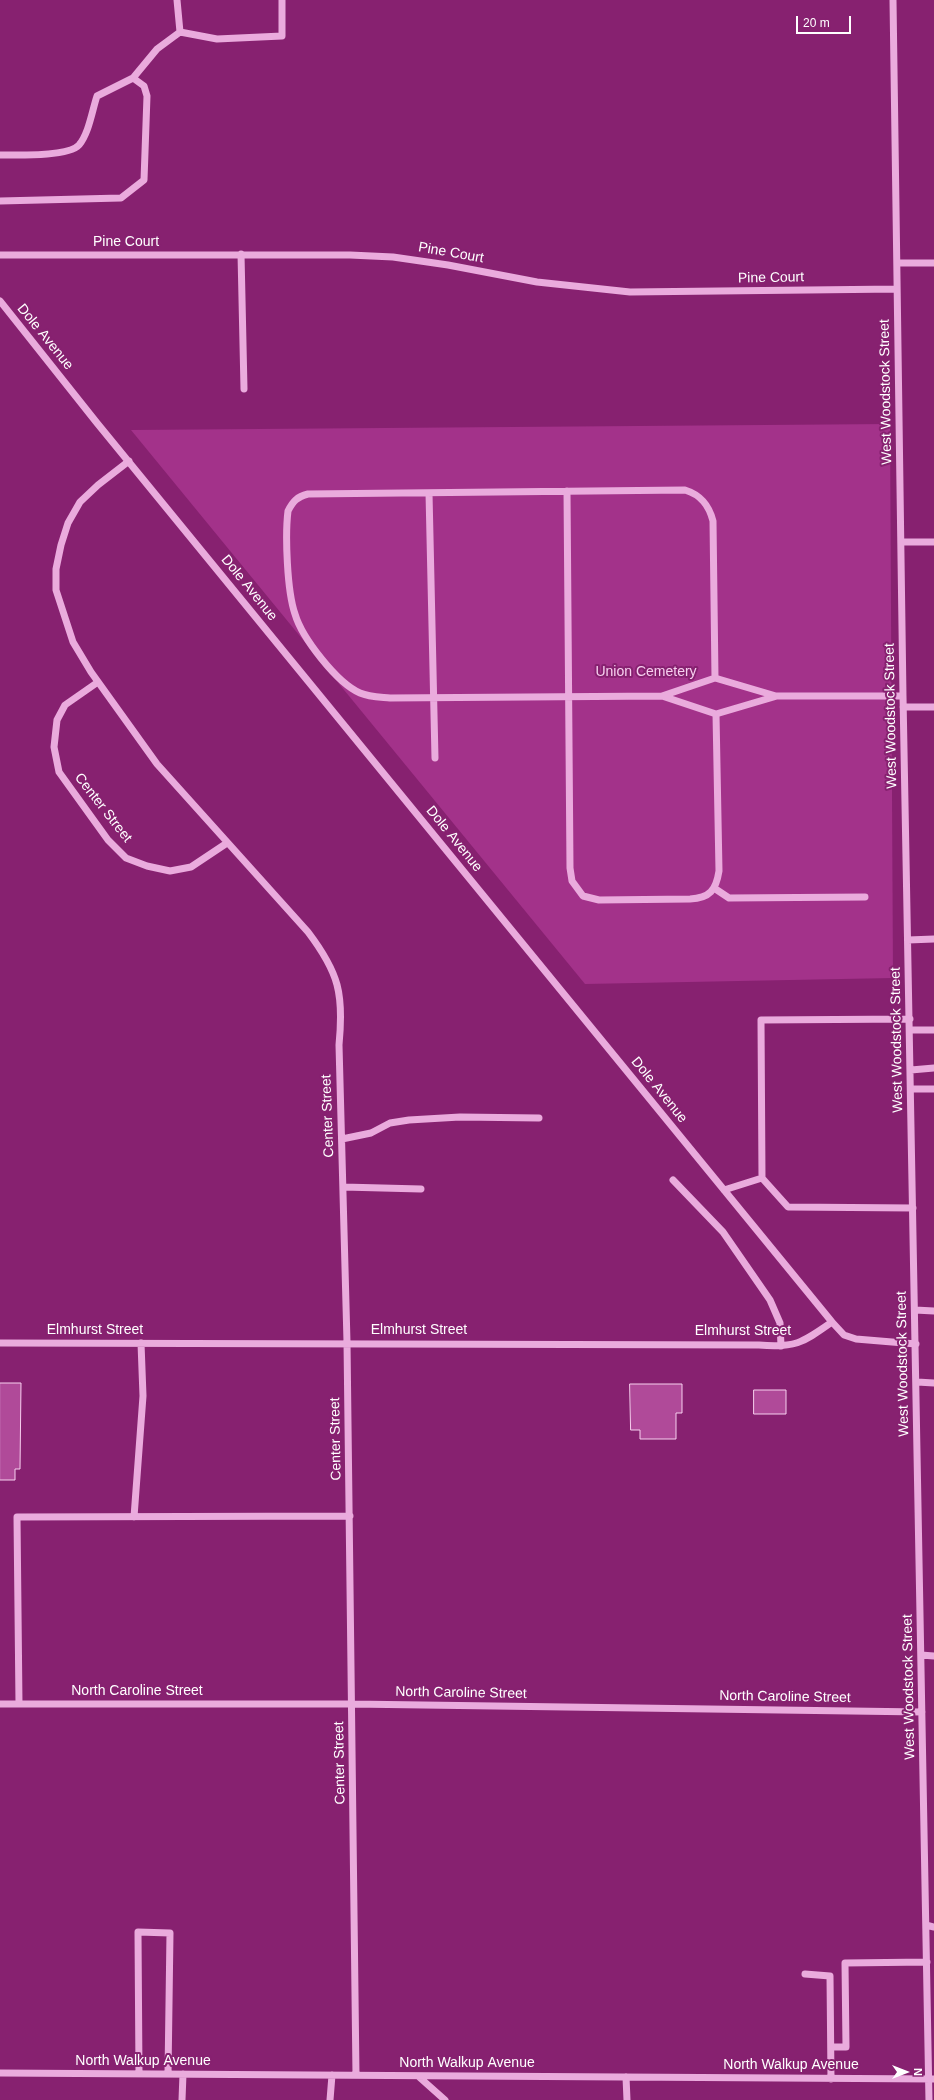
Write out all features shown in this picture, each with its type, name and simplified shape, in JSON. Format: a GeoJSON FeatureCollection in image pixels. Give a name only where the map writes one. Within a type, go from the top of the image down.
{"type":"FeatureCollection","features":[{"type":"Feature","properties":{"kind":"street"},"geometry":{"type":"LineString","coordinates":[[177,0],[180,32]]}},
{"type":"Feature","properties":{"kind":"street"},"geometry":{"type":"LineString","coordinates":[[0,156],[67,152],[78,146],[88,125],[97,96],[133,78],[157,49],[180,32],[217,39],[282,36],[282,0]]}},
{"type":"Feature","properties":{"kind":"street","name":"West Woodstock Street"},"geometry":{"type":"LineString","coordinates":[[893,0],[903,707],[911,1070],[926,1962],[931,2079],[929,2100]]}},
{"type":"Feature","properties":{"kind":"street"},"geometry":{"type":"LineString","coordinates":[[0,201],[121,198],[144,180],[147,96],[144,86],[133,78]]}},
{"type":"Feature","properties":{"kind":"street"},"geometry":{"type":"LineString","coordinates":[[241,254],[244,389]]}},
{"type":"Feature","properties":{"kind":"street","name":"Pine Court"},"geometry":{"type":"LineString","coordinates":[[0,255],[324,254],[393,257],[448,265],[537,282],[630,292],[897,289]]}},
{"type":"Feature","properties":{"kind":"street"},"geometry":{"type":"LineString","coordinates":[[897,263],[934,263]]}},
{"type":"Feature","properties":{"kind":"street","name":"Dole Avenue"},"geometry":{"type":"LineString","coordinates":[[0,301],[128,462],[832,1322],[844,1335],[856,1339],[916,1344]]}},
{"type":"Feature","properties":{"kind":"street","name":"Center Street"},"geometry":{"type":"LineString","coordinates":[[128,462],[80,502],[68,523],[60,545],[56,569],[56,590],[73,642],[98,682],[157,764],[308,932],[334,972],[340,994],[342,1017],[339,1045],[350,1516],[356,2075]]}},
{"type":"Feature","properties":{"kind":"street"},"geometry":{"type":"LineString","coordinates":[[715,678],[713,521],[707,504],[693,493],[685,490],[308,494],[299,496],[293,502],[288,511],[287,520],[292,604],[301,628],[322,658],[343,681],[361,694],[390,698],[662,696],[716,714],[777,696]]}},
{"type":"Feature","properties":{"kind":"street"},"geometry":{"type":"LineString","coordinates":[[567,491],[570,696],[570,868],[572,880],[577,890],[583,896],[599,900],[701,899],[709,895],[714,888],[719,871],[716,714]]}},
{"type":"Feature","properties":{"kind":"street"},"geometry":{"type":"LineString","coordinates":[[429,493],[435,758]]}},
{"type":"Feature","properties":{"kind":"street"},"geometry":{"type":"LineString","coordinates":[[901,542],[934,542]]}},
{"type":"Feature","properties":{"kind":"street"},"geometry":{"type":"LineString","coordinates":[[662,696],[715,678],[777,696],[903,696]]}},
{"type":"Feature","properties":{"kind":"street","name":"Center Street"},"geometry":{"type":"LineString","coordinates":[[98,682],[65,705],[57,720],[54,747],[59,772],[108,840],[126,858],[147,866],[170,871],[191,867],[228,843]]}},
{"type":"Feature","properties":{"kind":"street"},"geometry":{"type":"LineString","coordinates":[[903,707],[934,707]]}},
{"type":"Feature","properties":{"kind":"street"},"geometry":{"type":"LineString","coordinates":[[714,888],[729,898],[865,897]]}},
{"type":"Feature","properties":{"kind":"street"},"geometry":{"type":"LineString","coordinates":[[908,940],[934,939]]}},
{"type":"Feature","properties":{"kind":"street"},"geometry":{"type":"LineString","coordinates":[[910,1019],[761,1020],[762,1178],[788,1207],[913,1208]]}},
{"type":"Feature","properties":{"kind":"street"},"geometry":{"type":"LineString","coordinates":[[910,1030],[934,1030]]}},
{"type":"Feature","properties":{"kind":"street"},"geometry":{"type":"LineString","coordinates":[[911,1070],[934,1068]]}},
{"type":"Feature","properties":{"kind":"street"},"geometry":{"type":"LineString","coordinates":[[911,1089],[934,1089]]}},
{"type":"Feature","properties":{"kind":"street"},"geometry":{"type":"LineString","coordinates":[[342,1139],[371,1133],[390,1123],[409,1120],[460,1117],[539,1118]]}},
{"type":"Feature","properties":{"kind":"street"},"geometry":{"type":"LineString","coordinates":[[724,1190],[762,1178]]}},
{"type":"Feature","properties":{"kind":"street"},"geometry":{"type":"LineString","coordinates":[[673,1180],[724,1232],[770,1300],[780,1323],[780,1346]]}},
{"type":"Feature","properties":{"kind":"street"},"geometry":{"type":"LineString","coordinates":[[343,1187],[421,1189]]}},
{"type":"Feature","properties":{"kind":"street"},"geometry":{"type":"LineString","coordinates":[[915,1310],[934,1311]]}},
{"type":"Feature","properties":{"kind":"street","name":"Elmhurst Street"},"geometry":{"type":"LineString","coordinates":[[0,1343],[347,1342],[790,1346],[806,1341],[832,1322]]}},
{"type":"Feature","properties":{"kind":"street"},"geometry":{"type":"LineString","coordinates":[[134,1517],[143,1396],[141,1343]]}},
{"type":"Feature","properties":{"kind":"street"},"geometry":{"type":"LineString","coordinates":[[916,1382],[934,1383]]}},
{"type":"Feature","properties":{"kind":"street"},"geometry":{"type":"LineString","coordinates":[[19,1704],[17,1518],[350,1516]]}},
{"type":"Feature","properties":{"kind":"street"},"geometry":{"type":"LineString","coordinates":[[921,1655],[934,1656]]}},
{"type":"Feature","properties":{"kind":"street","name":"North Caroline Street"},"geometry":{"type":"LineString","coordinates":[[0,1704],[352,1704],[922,1712]]}},
{"type":"Feature","properties":{"kind":"street"},"geometry":{"type":"LineString","coordinates":[[926,1925],[934,1927]]}},
{"type":"Feature","properties":{"kind":"street"},"geometry":{"type":"LineString","coordinates":[[139,2074],[138,1932],[170,1933],[168,2074]]}},
{"type":"Feature","properties":{"kind":"street"},"geometry":{"type":"LineString","coordinates":[[831,2047],[846,2047],[845,1963],[926,1962]]}},
{"type":"Feature","properties":{"kind":"street"},"geometry":{"type":"LineString","coordinates":[[804,1974],[830,1976],[831,2079]]}},
{"type":"Feature","properties":{"kind":"street","name":"North Walkup Avenue"},"geometry":{"type":"LineString","coordinates":[[0,2073],[931,2079]]}},
{"type":"Feature","properties":{"kind":"street"},"geometry":{"type":"LineString","coordinates":[[182,2100],[183,2074]]}},
{"type":"Feature","properties":{"kind":"street"},"geometry":{"type":"LineString","coordinates":[[330,2100],[332,2075]]}},
{"type":"Feature","properties":{"kind":"street"},"geometry":{"type":"LineString","coordinates":[[418,2076],[445,2100]]}},
{"type":"Feature","properties":{"kind":"street"},"geometry":{"type":"LineString","coordinates":[[626,2077],[627,2100]]}},
{"type":"Feature","properties":{"kind":"green space","name":"Union Cemetery"},"geometry":{"type":"Polygon","coordinates":[[[890,424],[893,978],[585,984],[131,430],[890,424]]]}},
{"type":"Feature","properties":{"kind":"building"},"geometry":{"type":"Polygon","coordinates":[[[0,1383],[21,1383],[20,1469],[15,1469],[15,1480],[0,1480],[0,1383]]]}},
{"type":"Feature","properties":{"kind":"building"},"geometry":{"type":"Polygon","coordinates":[[[630,1384],[682,1384],[682,1413],[676,1413],[676,1439],[640,1439],[640,1430],[631,1430],[630,1384]]]}},
{"type":"Feature","properties":{"kind":"building"},"geometry":{"type":"Polygon","coordinates":[[[754,1390],[786,1390],[786,1414],[754,1414],[754,1390]]]}}]}
